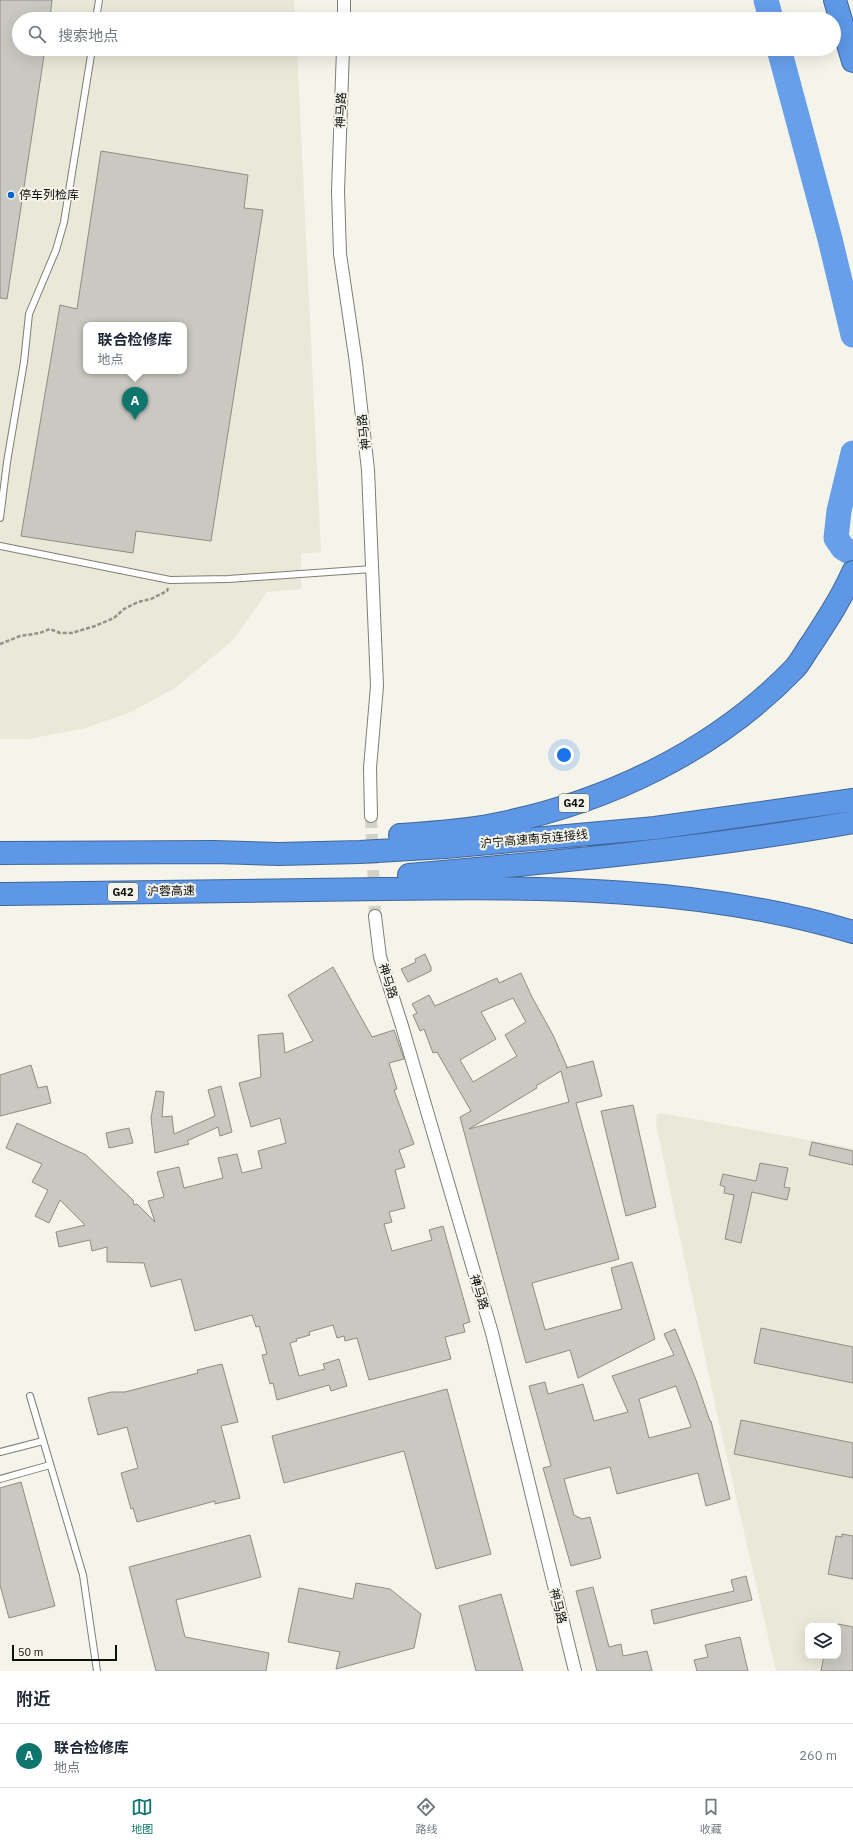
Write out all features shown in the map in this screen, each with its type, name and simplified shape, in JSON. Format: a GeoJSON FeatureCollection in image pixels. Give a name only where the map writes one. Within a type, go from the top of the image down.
{"type":"FeatureCollection","features":[{"type":"Feature","properties":{"kind":"highway"},"geometry":{"type":"LineString","coordinates":[[835,0],[839,12]]}},
{"type":"Feature","properties":{"kind":"highway"},"geometry":{"type":"LineString","coordinates":[[841,20],[853,61]]}},
{"type":"Feature","properties":{"kind":"highway","name":"G42"},"geometry":{"type":"LineString","coordinates":[[0,853],[214,852],[284,843],[358,839],[493,825],[559,809],[616,788],[669,763],[717,734],[756,703],[796,667],[830,616],[851,577]]}},
{"type":"Feature","properties":{"kind":"highway"},"geometry":{"type":"LineString","coordinates":[[796,667],[853,607]]}},
{"type":"Feature","properties":{"kind":"highway","name":"沪宁高速南京连接线"},"geometry":{"type":"LineString","coordinates":[[214,852],[279,854],[360,852],[444,847],[655,828],[853,800]]}},
{"type":"Feature","properties":{"kind":"highway","name":"沪宁高速南京连接线"},"geometry":{"type":"LineString","coordinates":[[246,890],[563,861],[748,838],[853,822]]}},
{"type":"Feature","properties":{"kind":"highway","name":"G42"},"geometry":{"type":"LineString","coordinates":[[246,890],[480,888],[565,889],[666,896],[744,905],[813,920],[853,932]]}},
{"type":"Feature","properties":{"kind":"highway","name":"沪蓉高速"},"geometry":{"type":"LineString","coordinates":[[0,894],[246,890]]}},
{"type":"Feature","properties":{"kind":"street"},"geometry":{"type":"LineString","coordinates":[[344,0],[344,12]]}},
{"type":"Feature","properties":{"kind":"street","name":"神马路"},"geometry":{"type":"LineString","coordinates":[[343,56],[338,191],[340,254],[356,363],[368,470],[377,686],[370,768],[371,816]]}},
{"type":"Feature","properties":{"kind":"street","name":"神马路"},"geometry":{"type":"LineString","coordinates":[[375,916],[380,957],[402,1026],[492,1333],[575,1671]]}},
{"type":"Feature","properties":{"kind":"lane"},"geometry":{"type":"LineString","coordinates":[[97,12],[99,0]]}},
{"type":"Feature","properties":{"kind":"lane"},"geometry":{"type":"LineString","coordinates":[[0,518],[7,462],[24,362],[29,314],[56,250],[64,222],[91,56]]}},
{"type":"Feature","properties":{"kind":"lane"},"geometry":{"type":"LineString","coordinates":[[0,546],[170,580],[228,579],[372,569]]}},
{"type":"Feature","properties":{"kind":"lane"},"geometry":{"type":"LineString","coordinates":[[30,1396],[82,1575],[97,1671]]}},
{"type":"Feature","properties":{"kind":"lane"},"geometry":{"type":"LineString","coordinates":[[0,1452],[43,1441]]}},
{"type":"Feature","properties":{"kind":"lane"},"geometry":{"type":"LineString","coordinates":[[0,1479],[50,1466]]}},
{"type":"Feature","properties":{"kind":"path"},"geometry":{"type":"LineString","coordinates":[[0,644],[20,636],[40,633],[50,629],[72,633],[95,626],[114,618],[124,609],[138,602],[151,599],[167,592],[170,580]]}},
{"type":"Feature","properties":{"kind":"shaded area"},"geometry":{"type":"Polygon","coordinates":[[[0,0],[294,0],[295,12],[12,12],[12,56],[297,56],[321,552],[301,554],[301,589],[267,592],[232,641],[175,688],[131,712],[86,728],[29,739],[0,739],[0,0]]]}},
{"type":"Feature","properties":{"kind":"shaded area"},"geometry":{"type":"Polygon","coordinates":[[[661,1113],[853,1148],[853,1671],[776,1671],[719,1423],[656,1124],[657,1115],[661,1113]]]}},
{"type":"Feature","properties":{"kind":"building","name":"停车列检库"},"geometry":{"type":"Polygon","coordinates":[[[0,0],[52,0],[51,12],[12,12],[12,56],[44,56],[7,299],[0,298],[0,0]]]}},
{"type":"Feature","properties":{"kind":"building"},"geometry":{"type":"Polygon","coordinates":[[[101,151],[248,175],[244,208],[263,210],[211,541],[136,531],[133,553],[21,536],[60,305],[77,309],[101,151]]]}},
{"type":"Feature","properties":{"kind":"building"},"geometry":{"type":"Polygon","coordinates":[[[425,954],[431,967],[431,971],[408,982],[401,969],[416,962],[415,959],[425,954]]]}},
{"type":"Feature","properties":{"kind":"building"},"geometry":{"type":"Polygon","coordinates":[[[333,967],[372,1037],[394,1030],[404,1059],[389,1063],[397,1089],[394,1090],[414,1144],[399,1150],[405,1167],[395,1170],[405,1208],[389,1212],[392,1222],[384,1224],[392,1251],[432,1240],[429,1230],[443,1226],[470,1322],[463,1324],[465,1332],[445,1337],[451,1359],[369,1380],[357,1338],[345,1341],[344,1336],[337,1338],[333,1325],[309,1332],[310,1335],[296,1339],[297,1341],[290,1343],[299,1376],[325,1369],[323,1364],[339,1359],[347,1386],[331,1391],[329,1385],[277,1400],[273,1383],[270,1384],[262,1355],[267,1354],[259,1326],[256,1327],[252,1315],[195,1331],[181,1279],[151,1287],[144,1263],[107,1262],[107,1247],[92,1251],[90,1240],[59,1247],[56,1232],[85,1225],[60,1200],[49,1223],[35,1216],[48,1190],[32,1182],[42,1164],[6,1148],[17,1123],[86,1155],[133,1200],[134,1205],[137,1204],[155,1222],[148,1201],[164,1197],[157,1172],[179,1167],[184,1188],[223,1178],[218,1158],[237,1154],[242,1173],[262,1168],[258,1151],[286,1143],[280,1118],[251,1127],[239,1083],[261,1077],[258,1035],[283,1033],[285,1053],[313,1041],[288,995],[333,967]]]}},
{"type":"Feature","properties":{"kind":"building"},"geometry":{"type":"Polygon","coordinates":[[[521,973],[532,997],[553,1035],[567,1067],[566,1068],[593,1061],[602,1096],[576,1103],[619,1259],[532,1283],[545,1330],[622,1309],[611,1268],[632,1262],[655,1339],[578,1378],[570,1350],[526,1363],[460,1117],[471,1111],[437,1052],[433,1053],[424,1029],[420,1031],[413,1015],[417,1013],[412,1004],[429,995],[435,1006],[497,978],[499,983],[521,973]],[[513,998],[481,1012],[496,1039],[460,1060],[473,1082],[517,1056],[505,1035],[526,1022],[513,998]],[[561,1071],[536,1086],[537,1088],[469,1129],[569,1102],[561,1071]]]}},
{"type":"Feature","properties":{"kind":"building"},"geometry":{"type":"Polygon","coordinates":[[[31,1065],[38,1088],[47,1086],[51,1103],[0,1116],[0,1075],[31,1065]]]}},
{"type":"Feature","properties":{"kind":"building"},"geometry":{"type":"Polygon","coordinates":[[[221,1086],[232,1132],[220,1136],[218,1127],[187,1141],[189,1144],[155,1153],[151,1118],[156,1091],[164,1092],[162,1117],[172,1116],[174,1134],[215,1116],[208,1090],[221,1086]]]}},
{"type":"Feature","properties":{"kind":"building"},"geometry":{"type":"Polygon","coordinates":[[[633,1105],[656,1207],[626,1216],[601,1111],[633,1105]]]}},
{"type":"Feature","properties":{"kind":"building"},"geometry":{"type":"Polygon","coordinates":[[[129,1128],[133,1143],[109,1148],[106,1133],[129,1128]]]}},
{"type":"Feature","properties":{"kind":"building"},"geometry":{"type":"Polygon","coordinates":[[[812,1142],[853,1151],[853,1165],[809,1155],[812,1142]]]}},
{"type":"Feature","properties":{"kind":"building"},"geometry":{"type":"Polygon","coordinates":[[[760,1163],[788,1168],[784,1187],[790,1188],[787,1200],[752,1192],[741,1243],[725,1239],[734,1195],[724,1193],[725,1187],[720,1185],[723,1174],[756,1181],[760,1163]]]}},
{"type":"Feature","properties":{"kind":"building"},"geometry":{"type":"Polygon","coordinates":[[[761,1328],[853,1347],[853,1383],[754,1363],[761,1328]]]}},
{"type":"Feature","properties":{"kind":"building"},"geometry":{"type":"Polygon","coordinates":[[[675,1329],[696,1380],[711,1421],[730,1499],[706,1506],[698,1473],[617,1494],[610,1467],[564,1479],[574,1515],[582,1519],[590,1517],[601,1558],[571,1566],[543,1468],[551,1466],[529,1386],[545,1382],[548,1394],[583,1384],[594,1421],[628,1412],[612,1376],[674,1355],[664,1334],[675,1329]],[[676,1386],[639,1399],[649,1438],[691,1427],[676,1386]]]}},
{"type":"Feature","properties":{"kind":"building"},"geometry":{"type":"Polygon","coordinates":[[[222,1364],[238,1422],[221,1426],[240,1498],[215,1504],[215,1501],[137,1522],[133,1508],[131,1509],[121,1473],[138,1468],[127,1427],[98,1435],[88,1398],[111,1392],[125,1392],[198,1373],[197,1370],[222,1364]]]}},
{"type":"Feature","properties":{"kind":"building"},"geometry":{"type":"Polygon","coordinates":[[[447,1389],[491,1554],[436,1569],[404,1451],[284,1483],[272,1436],[447,1389]]]}},
{"type":"Feature","properties":{"kind":"building"},"geometry":{"type":"Polygon","coordinates":[[[741,1420],[853,1443],[853,1478],[734,1454],[741,1420]]]}},
{"type":"Feature","properties":{"kind":"building"},"geometry":{"type":"Polygon","coordinates":[[[21,1482],[55,1606],[9,1618],[0,1585],[0,1488],[21,1482]]]}},
{"type":"Feature","properties":{"kind":"building"},"geometry":{"type":"Polygon","coordinates":[[[842,1534],[853,1536],[853,1579],[828,1574],[836,1536],[842,1537],[842,1534]]]}},
{"type":"Feature","properties":{"kind":"building"},"geometry":{"type":"Polygon","coordinates":[[[250,1535],[261,1577],[176,1600],[185,1637],[269,1653],[266,1671],[156,1671],[129,1567],[250,1535]]]}},
{"type":"Feature","properties":{"kind":"building"},"geometry":{"type":"Polygon","coordinates":[[[746,1576],[752,1600],[654,1624],[651,1610],[734,1591],[731,1580],[746,1576]]]}},
{"type":"Feature","properties":{"kind":"building"},"geometry":{"type":"Polygon","coordinates":[[[356,1583],[390,1589],[421,1614],[414,1648],[336,1669],[340,1652],[288,1642],[299,1588],[353,1599],[356,1583]]]}},
{"type":"Feature","properties":{"kind":"building"},"geometry":{"type":"Polygon","coordinates":[[[593,1587],[609,1647],[621,1644],[623,1656],[647,1651],[652,1671],[597,1671],[576,1591],[593,1587]]]}},
{"type":"Feature","properties":{"kind":"building"},"geometry":{"type":"Polygon","coordinates":[[[501,1594],[523,1671],[476,1671],[459,1606],[501,1594]]]}},
{"type":"Feature","properties":{"kind":"building"},"geometry":{"type":"Polygon","coordinates":[[[841,1625],[853,1627],[853,1671],[821,1671],[823,1659],[841,1659],[841,1625]]]}},
{"type":"Feature","properties":{"kind":"building"},"geometry":{"type":"Polygon","coordinates":[[[740,1637],[748,1671],[697,1671],[694,1660],[708,1657],[705,1645],[740,1637]]]}},
{"type":"Feature","properties":{"kind":"waterway"},"geometry":{"type":"LineString","coordinates":[[766,0],[769,12]]}},
{"type":"Feature","properties":{"kind":"waterway"},"geometry":{"type":"LineString","coordinates":[[781,56],[830,239],[853,335]]}},
{"type":"Feature","properties":{"kind":"waterway"},"geometry":{"type":"LineString","coordinates":[[853,453],[839,511],[836,538],[843,548],[853,554]]}},
{"type":"Feature","properties":{"kind":"tunnel"},"geometry":{"type":"LineString","coordinates":[[371,816],[375,916]]}},
{"type":"Feature","properties":{"kind":"place","name":"停车列检库"},"geometry":{"type":"Point","coordinates":[11,195]}},
{"type":"Feature","properties":{"kind":"place","name":"联合检修库"},"geometry":{"type":"Point","coordinates":[135,420]}}]}
